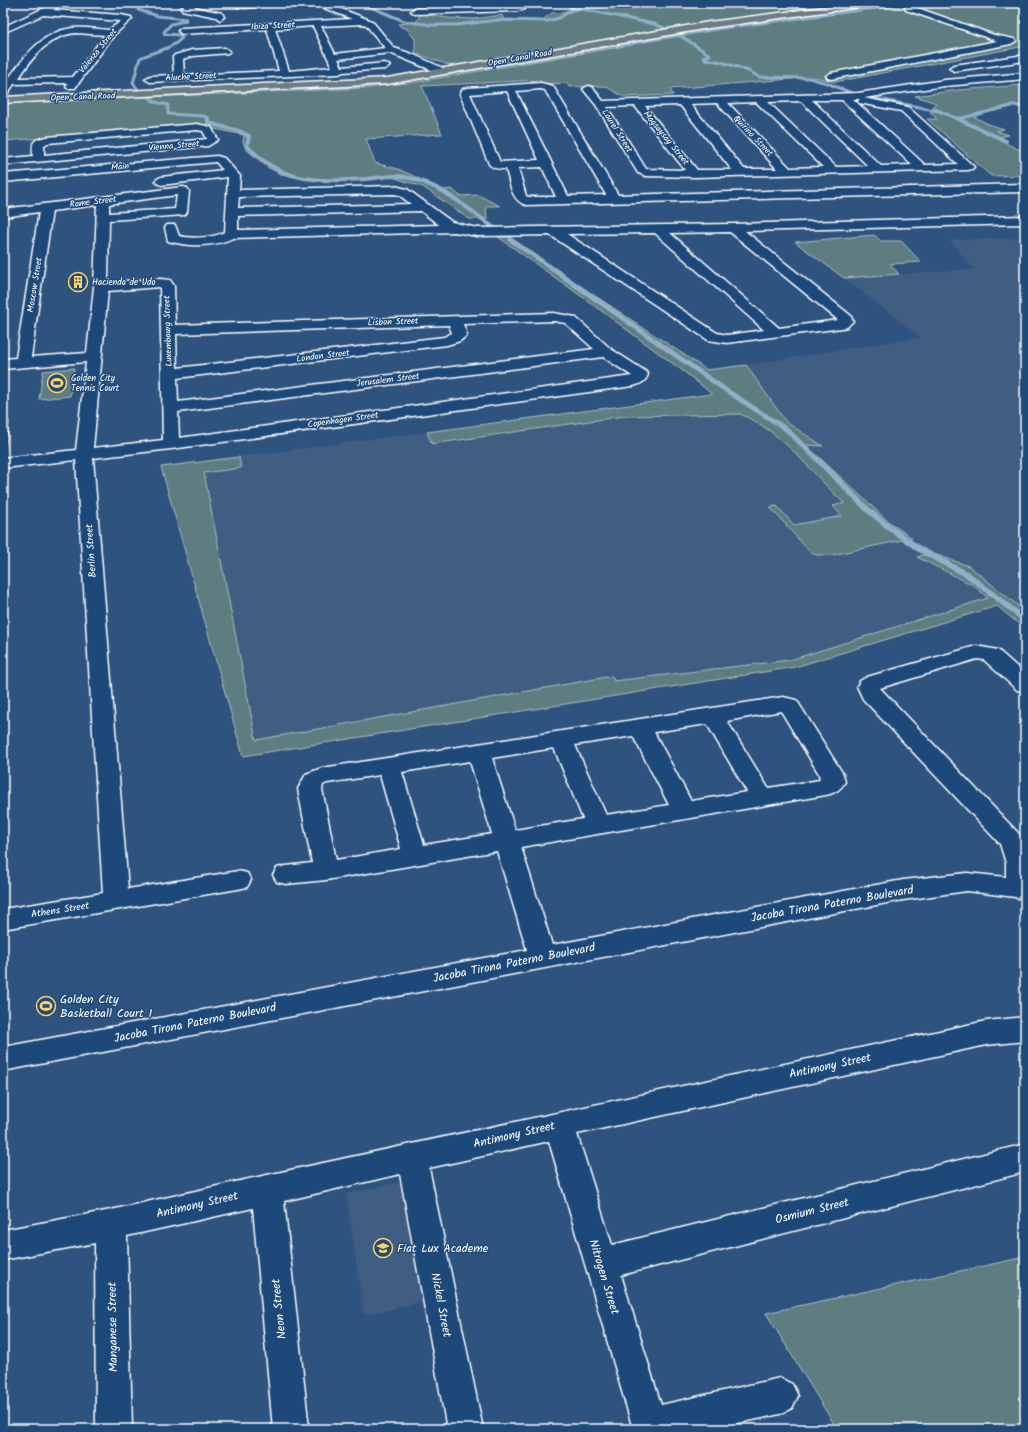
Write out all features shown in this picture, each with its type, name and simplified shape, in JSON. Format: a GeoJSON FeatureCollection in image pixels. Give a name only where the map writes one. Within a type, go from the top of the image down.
{"type":"FeatureCollection","features":[{"type":"Feature","properties":{"kind":"main road","name":"Open Canal Road"},"geometry":{"type":"LineString","coordinates":[[5,90],[162,93],[387,81],[709,25],[875,3]]}},
{"type":"Feature","properties":{"kind":"street"},"geometry":{"type":"LineString","coordinates":[[3,30],[62,3]]}},
{"type":"Feature","properties":{"kind":"street"},"geometry":{"type":"LineString","coordinates":[[196,3],[185,8],[224,17],[224,40],[230,69]]}},
{"type":"Feature","properties":{"kind":"street"},"geometry":{"type":"LineString","coordinates":[[234,3],[244,5],[275,3]]}},
{"type":"Feature","properties":{"kind":"street"},"geometry":{"type":"LineString","coordinates":[[327,3],[326,6],[364,21],[372,26],[399,58],[432,73]]}},
{"type":"Feature","properties":{"kind":"street"},"geometry":{"type":"LineString","coordinates":[[414,9],[517,8],[522,7],[523,3]]}},
{"type":"Feature","properties":{"kind":"street"},"geometry":{"type":"LineString","coordinates":[[42,12],[92,16],[110,8]]}},
{"type":"Feature","properties":{"kind":"street"},"geometry":{"type":"LineString","coordinates":[[831,76],[1015,41],[991,38],[909,8]]}},
{"type":"Feature","properties":{"kind":"street"},"geometry":{"type":"LineString","coordinates":[[321,11],[336,10]]}},
{"type":"Feature","properties":{"kind":"street","name":"Valenza Street"},"geometry":{"type":"LineString","coordinates":[[5,90],[73,83],[111,33],[128,19],[92,16]]}},
{"type":"Feature","properties":{"kind":"street","name":"Ibiza Street"},"geometry":{"type":"LineString","coordinates":[[182,31],[224,40],[270,26],[364,21]]}},
{"type":"Feature","properties":{"kind":"street"},"geometry":{"type":"LineString","coordinates":[[316,24],[339,71]]}},
{"type":"Feature","properties":{"kind":"street"},"geometry":{"type":"LineString","coordinates":[[270,26],[285,74]]}},
{"type":"Feature","properties":{"kind":"street"},"geometry":{"type":"LineString","coordinates":[[5,90],[40,45],[60,34],[74,31],[111,33]]}},
{"type":"Feature","properties":{"kind":"street"},"geometry":{"type":"LineString","coordinates":[[179,78],[178,57],[192,54],[224,40]]}},
{"type":"Feature","properties":{"kind":"street"},"geometry":{"type":"LineString","coordinates":[[332,56],[393,52],[409,56],[442,71]]}},
{"type":"Feature","properties":{"kind":"street"},"geometry":{"type":"LineString","coordinates":[[941,70],[1025,58]]}},
{"type":"Feature","properties":{"kind":"street"},"geometry":{"type":"LineString","coordinates":[[411,63],[422,62]]}},
{"type":"Feature","properties":{"kind":"street","name":"Aluche Street"},"geometry":{"type":"LineString","coordinates":[[150,79],[179,78],[230,69],[285,74],[339,71],[385,66]]}},
{"type":"Feature","properties":{"kind":"street"},"geometry":{"type":"LineString","coordinates":[[929,75],[946,83]]}},
{"type":"Feature","properties":{"kind":"street"},"geometry":{"type":"LineString","coordinates":[[600,104],[845,97],[946,83],[1025,76]]}},
{"type":"Feature","properties":{"kind":"street"},"geometry":{"type":"LineString","coordinates":[[545,163],[501,166],[495,164],[465,94],[472,90],[541,86],[549,88],[609,197],[612,214],[618,230]]}},
{"type":"Feature","properties":{"kind":"street"},"geometry":{"type":"LineString","coordinates":[[739,87],[833,171]]}},
{"type":"Feature","properties":{"kind":"street"},"geometry":{"type":"LineString","coordinates":[[510,88],[563,199]]}},
{"type":"Feature","properties":{"kind":"street","name":"Laurel Street"},"geometry":{"type":"LineString","coordinates":[[588,89],[600,104],[642,170],[646,173],[694,174]]}},
{"type":"Feature","properties":{"kind":"street"},"geometry":{"type":"LineString","coordinates":[[692,90],[700,101]]}},
{"type":"Feature","properties":{"kind":"street"},"geometry":{"type":"LineString","coordinates":[[845,97],[922,168]]}},
{"type":"Feature","properties":{"kind":"street"},"geometry":{"type":"LineString","coordinates":[[694,174],[968,167],[904,109],[845,97]]}},
{"type":"Feature","properties":{"kind":"street"},"geometry":{"type":"LineString","coordinates":[[803,98],[879,170]]}},
{"type":"Feature","properties":{"kind":"street","name":"Quirino Street"},"geometry":{"type":"LineString","coordinates":[[718,100],[787,172]]}},
{"type":"Feature","properties":{"kind":"street"},"geometry":{"type":"LineString","coordinates":[[682,101],[741,173]]}},
{"type":"Feature","properties":{"kind":"street","name":"Magsaysay Street"},"geometry":{"type":"LineString","coordinates":[[637,102],[694,174]]}},
{"type":"Feature","properties":{"kind":"street","name":"Vienna Street"},"geometry":{"type":"LineString","coordinates":[[3,162],[208,143],[213,140],[207,129],[197,127],[40,144]]}},
{"type":"Feature","properties":{"kind":"street"},"geometry":{"type":"LineString","coordinates":[[24,147],[40,144],[39,159]]}},
{"type":"Feature","properties":{"kind":"street","name":"Main"},"geometry":{"type":"LineString","coordinates":[[3,178],[217,159],[220,160],[232,173]]}},
{"type":"Feature","properties":{"kind":"street"},"geometry":{"type":"LineString","coordinates":[[171,163],[178,179]]}},
{"type":"Feature","properties":{"kind":"street"},"geometry":{"type":"LineString","coordinates":[[511,165],[521,199],[1025,188]]}},
{"type":"Feature","properties":{"kind":"street"},"geometry":{"type":"LineString","coordinates":[[126,167],[130,179]]}},
{"type":"Feature","properties":{"kind":"street"},"geometry":{"type":"LineString","coordinates":[[81,171],[84,184]]}},
{"type":"Feature","properties":{"kind":"street"},"geometry":{"type":"LineString","coordinates":[[147,183],[232,173],[234,176],[232,234]]}},
{"type":"Feature","properties":{"kind":"street"},"geometry":{"type":"LineString","coordinates":[[37,175],[38,189]]}},
{"type":"Feature","properties":{"kind":"street"},"geometry":{"type":"LineString","coordinates":[[234,194],[394,190],[403,192],[455,228]]}},
{"type":"Feature","properties":{"kind":"street","name":"Rome Street"},"geometry":{"type":"LineString","coordinates":[[3,214],[46,208],[181,212],[183,191],[103,209]]}},
{"type":"Feature","properties":{"kind":"street"},"geometry":{"type":"LineString","coordinates":[[233,212],[424,207]]}},
{"type":"Feature","properties":{"kind":"street","name":"Moscow Street"},"geometry":{"type":"LineString","coordinates":[[23,362],[46,208]]}},
{"type":"Feature","properties":{"kind":"street","name":"Berlin Street"},"geometry":{"type":"LineString","coordinates":[[103,209],[101,287],[84,454],[116,901]]}},
{"type":"Feature","properties":{"kind":"street"},"geometry":{"type":"LineString","coordinates":[[171,228],[172,236],[177,240],[222,239],[232,234],[455,228],[477,232],[553,231],[1025,220]]}},
{"type":"Feature","properties":{"kind":"street"},"geometry":{"type":"LineString","coordinates":[[553,231],[713,337],[727,339],[842,324],[846,321],[845,318],[733,228]]}},
{"type":"Feature","properties":{"kind":"street"},"geometry":{"type":"LineString","coordinates":[[658,229],[776,332]]}},
{"type":"Feature","properties":{"kind":"street"},"geometry":{"type":"LineString","coordinates":[[584,230],[612,261],[610,269]]}},
{"type":"Feature","properties":{"kind":"street","name":"Luxembourg Street"},"geometry":{"type":"LineString","coordinates":[[101,287],[165,284],[168,330],[171,444]]}},
{"type":"Feature","properties":{"kind":"street","name":"Lisbon Street"},"geometry":{"type":"LineString","coordinates":[[168,330],[554,317],[570,320],[606,352]]}},
{"type":"Feature","properties":{"kind":"street","name":"London Street"},"geometry":{"type":"LineString","coordinates":[[169,374],[447,341],[460,335],[455,320]]}},
{"type":"Feature","properties":{"kind":"street","name":"Jerusalem Street"},"geometry":{"type":"LineString","coordinates":[[170,408],[606,352]]}},
{"type":"Feature","properties":{"kind":"street","name":"Copenhagen Street"},"geometry":{"type":"LineString","coordinates":[[3,463],[171,444],[633,381],[639,378],[640,374],[606,352]]}},
{"type":"Feature","properties":{"kind":"street"},"geometry":{"type":"LineString","coordinates":[[3,364],[94,357]]}},
{"type":"Feature","properties":{"kind":"street"},"geometry":{"type":"LineString","coordinates":[[1020,889],[1019,862],[1010,840],[871,694],[868,686],[875,682],[976,652],[991,655],[1025,685]]}},
{"type":"Feature","properties":{"kind":"street"},"geometry":{"type":"LineString","coordinates":[[286,875],[326,871],[762,798],[826,787],[833,782],[831,774],[788,705],[782,704],[640,728],[322,776],[314,780],[310,789],[326,871]]}},
{"type":"Feature","properties":{"kind":"street"},"geometry":{"type":"LineString","coordinates":[[713,716],[762,798]]}},
{"type":"Feature","properties":{"kind":"street"},"geometry":{"type":"LineString","coordinates":[[640,728],[684,811]]}},
{"type":"Feature","properties":{"kind":"street"},"geometry":{"type":"LineString","coordinates":[[562,740],[598,825]]}},
{"type":"Feature","properties":{"kind":"street"},"geometry":{"type":"LineString","coordinates":[[479,752],[543,958]]}},
{"type":"Feature","properties":{"kind":"street"},"geometry":{"type":"LineString","coordinates":[[389,766],[416,856]]}},
{"type":"Feature","properties":{"kind":"street","name":"Athens Street"},"geometry":{"type":"LineString","coordinates":[[3,919],[238,880]]}},
{"type":"Feature","properties":{"kind":"street","name":"Jacoba Tirona Paterno Boulevard"},"geometry":{"type":"LineString","coordinates":[[3,1059],[903,890],[967,882],[1020,889]]}},
{"type":"Feature","properties":{"kind":"street","name":"Antimony Street"},"geometry":{"type":"LineString","coordinates":[[3,1245],[111,1225],[558,1125],[986,1033],[1025,1029]]}},
{"type":"Feature","properties":{"kind":"street","name":"Nitrogen Street"},"geometry":{"type":"LineString","coordinates":[[558,1125],[651,1427]]}},
{"type":"Feature","properties":{"kind":"street","name":"Nickel Street"},"geometry":{"type":"LineString","coordinates":[[412,1158],[465,1429]]}},
{"type":"Feature","properties":{"kind":"street","name":"Osmium Street"},"geometry":{"type":"LineString","coordinates":[[600,1264],[1025,1158]]}},
{"type":"Feature","properties":{"kind":"street","name":"Neon Street"},"geometry":{"type":"LineString","coordinates":[[267,1190],[291,1429]]}},
{"type":"Feature","properties":{"kind":"street","name":"Manganese Street"},"geometry":{"type":"LineString","coordinates":[[111,1225],[114,1429]]}},
{"type":"Feature","properties":{"kind":"street"},"geometry":{"type":"LineString","coordinates":[[651,1427],[780,1396]]}},
{"type":"Feature","properties":{"kind":"shaded area"},"geometry":{"type":"Polygon","coordinates":[[[1025,238],[1025,611],[969,566],[917,557],[973,585],[997,606],[795,667],[243,756],[161,467],[713,394],[760,417],[878,524],[911,538],[889,522],[806,444],[822,446],[786,422],[746,365],[920,337],[844,278],[974,269],[949,240],[1025,238]]]}},
{"type":"Feature","properties":{"kind":"shaded area","name":"Fiat Lux Academe"},"geometry":{"type":"Polygon","coordinates":[[[400,1182],[422,1302],[364,1315],[346,1194],[400,1182]]]}},
{"type":"Feature","properties":{"kind":"green space"},"geometry":{"type":"Polygon","coordinates":[[[609,3],[860,3],[454,67],[415,53],[415,39],[406,28],[403,28],[398,24],[416,22],[421,14],[448,18],[474,19],[502,15],[504,21],[541,21],[552,13],[561,13],[572,8],[622,6],[609,3]]]}},
{"type":"Feature","properties":{"kind":"green space"},"geometry":{"type":"Polygon","coordinates":[[[887,3],[1025,3],[1025,47],[835,82],[815,77],[670,89],[673,95],[624,97],[605,86],[569,87],[567,83],[541,84],[540,80],[422,86],[442,134],[366,139],[375,163],[398,169],[444,190],[452,189],[460,196],[478,195],[500,206],[486,206],[487,219],[469,219],[423,187],[392,177],[348,181],[306,179],[281,174],[267,167],[246,149],[243,142],[244,135],[200,126],[3,141],[3,103],[371,87],[415,82],[631,45],[660,36],[714,26],[887,3]]]}},
{"type":"Feature","properties":{"kind":"green space"},"geometry":{"type":"Polygon","coordinates":[[[1025,85],[1025,109],[1016,106],[973,116],[988,124],[1004,129],[997,131],[1009,135],[999,137],[999,139],[1015,148],[1025,151],[1025,175],[991,176],[927,119],[937,119],[930,112],[942,111],[932,107],[936,103],[915,96],[958,90],[1025,85]]]}},
{"type":"Feature","properties":{"kind":"green space"},"geometry":{"type":"Polygon","coordinates":[[[874,235],[881,241],[901,241],[921,262],[890,264],[899,274],[844,278],[795,242],[874,235]]]}},
{"type":"Feature","properties":{"kind":"green space"},"geometry":{"type":"Polygon","coordinates":[[[498,237],[510,237],[707,370],[746,365],[786,422],[823,446],[806,445],[889,522],[912,538],[832,555],[816,555],[809,551],[770,507],[777,506],[794,525],[842,516],[833,506],[844,503],[783,442],[770,431],[740,414],[624,416],[432,444],[427,432],[712,394],[588,301],[498,237]]]}},
{"type":"Feature","properties":{"kind":"green space","name":"Golden City Tennis Court"},"geometry":{"type":"Polygon","coordinates":[[[74,368],[70,396],[39,399],[43,371],[74,368]]]}},
{"type":"Feature","properties":{"kind":"green space"},"geometry":{"type":"Polygon","coordinates":[[[239,457],[241,468],[204,473],[256,740],[612,676],[614,681],[790,660],[988,598],[973,585],[917,557],[931,553],[969,566],[1025,611],[1025,629],[997,606],[795,667],[243,756],[161,467],[239,457]]]}},
{"type":"Feature","properties":{"kind":"green space"},"geometry":{"type":"Polygon","coordinates":[[[1025,1257],[1025,1429],[837,1429],[766,1313],[1025,1257]]]}},
{"type":"Feature","properties":{"kind":"waterway"},"geometry":{"type":"LineString","coordinates":[[139,91],[133,83],[140,58],[168,48],[178,42],[182,38],[180,35],[165,34],[164,32],[171,24],[185,21],[186,19],[158,16],[138,10],[138,8],[157,3]]}},
{"type":"Feature","properties":{"kind":"waterway"},"geometry":{"type":"LineString","coordinates":[[361,3],[404,21],[432,25],[456,25],[498,20],[547,21],[559,18],[572,10],[582,9],[654,24],[669,30]]}},
{"type":"Feature","properties":{"kind":"waterway"},"geometry":{"type":"LineString","coordinates":[[679,35],[723,28],[914,3]]}},
{"type":"Feature","properties":{"kind":"waterway"},"geometry":{"type":"LineString","coordinates":[[148,96],[370,87],[679,35]]}},
{"type":"Feature","properties":{"kind":"waterway"},"geometry":{"type":"LineString","coordinates":[[679,35],[710,55],[703,57],[705,59],[722,62],[749,71],[759,77],[809,78],[827,83],[854,94],[939,111],[958,119]]}},
{"type":"Feature","properties":{"kind":"waterway"},"geometry":{"type":"LineString","coordinates":[[73,99],[148,96]]}},
{"type":"Feature","properties":{"kind":"waterway"},"geometry":{"type":"LineString","coordinates":[[148,96],[155,102],[168,105],[168,114],[204,116],[208,119]]}},
{"type":"Feature","properties":{"kind":"waterway"},"geometry":{"type":"LineString","coordinates":[[958,119],[1015,105],[1025,108]]}},
{"type":"Feature","properties":{"kind":"waterway"},"geometry":{"type":"LineString","coordinates":[[208,119],[208,123],[239,131],[249,136],[247,146],[266,163],[283,172],[295,176],[318,180],[354,180],[386,176],[405,177],[418,180],[454,198],[497,230]]}},
{"type":"Feature","properties":{"kind":"waterway"},"geometry":{"type":"LineString","coordinates":[[958,119],[1006,141]]}},
{"type":"Feature","properties":{"kind":"waterway"},"geometry":{"type":"LineString","coordinates":[[510,240],[556,271]]}},
{"type":"Feature","properties":{"kind":"waterway"},"geometry":{"type":"LineString","coordinates":[[554,270],[727,391],[786,429],[823,465]]}},
{"type":"Feature","properties":{"kind":"waterway"},"geometry":{"type":"LineString","coordinates":[[823,465],[867,509],[889,527],[919,549],[968,575],[1025,620]]}},
{"type":"Feature","properties":{"kind":"place","name":"Hacienda de Udo"},"geometry":{"type":"Point","coordinates":[78,282]}},
{"type":"Feature","properties":{"kind":"place","name":"Golden City Tennis Court"},"geometry":{"type":"Point","coordinates":[57,383]}},
{"type":"Feature","properties":{"kind":"place","name":"Golden City Basketball Court 1"},"geometry":{"type":"Point","coordinates":[46,1006]}},
{"type":"Feature","properties":{"kind":"place","name":"Fiat Lux Academe"},"geometry":{"type":"Point","coordinates":[383,1248]}}]}
